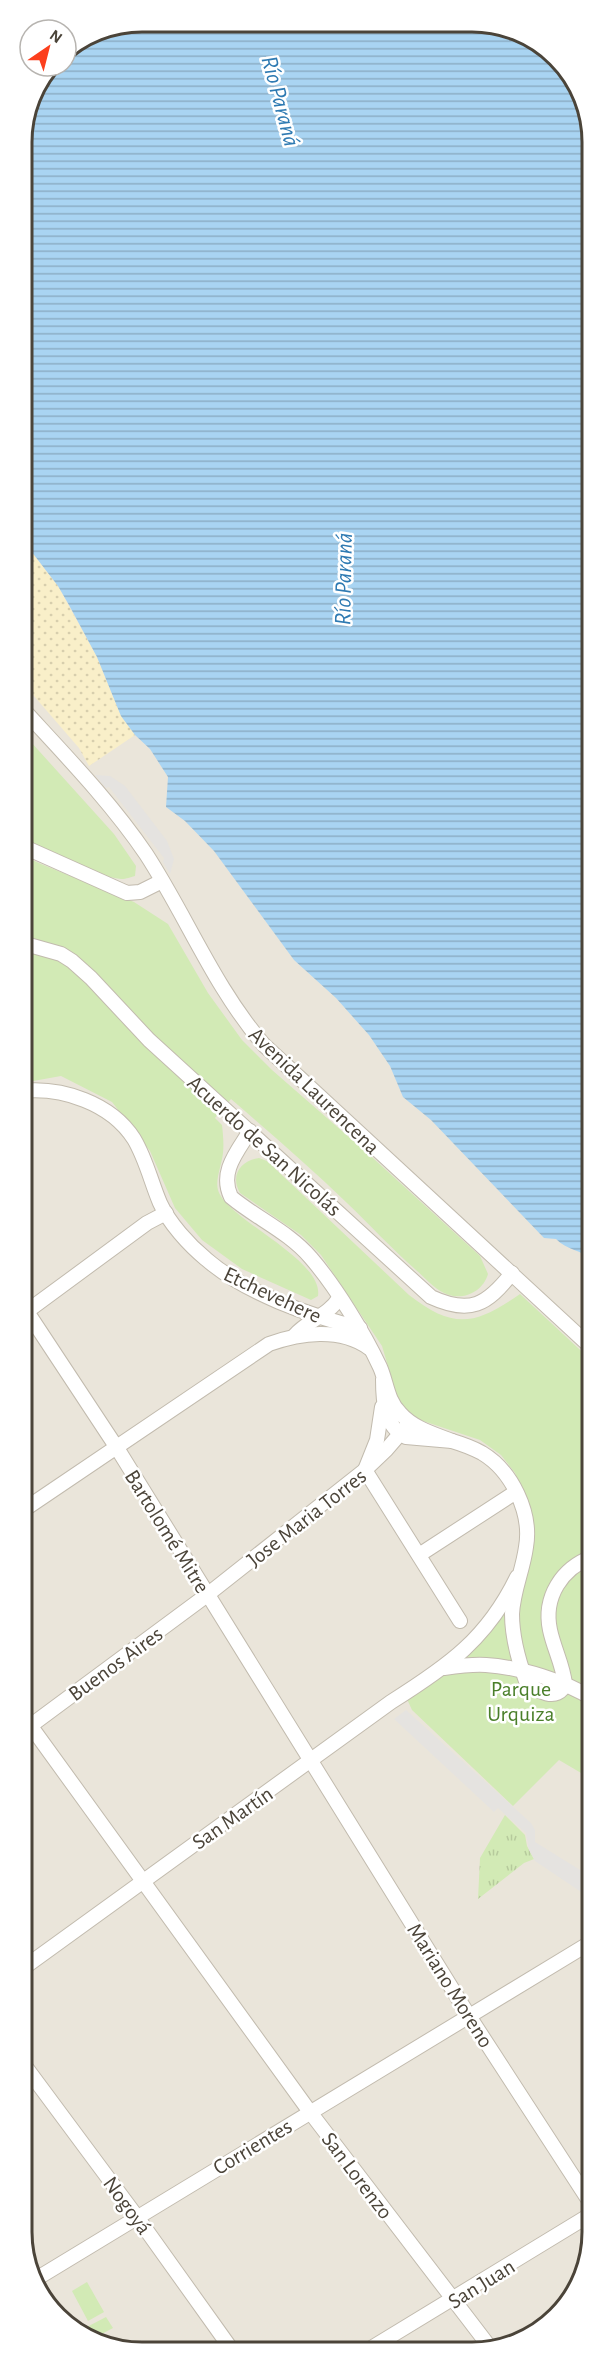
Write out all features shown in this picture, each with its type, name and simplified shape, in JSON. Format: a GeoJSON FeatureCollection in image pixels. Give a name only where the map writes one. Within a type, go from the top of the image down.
{"type":"FeatureCollection","features":[{"type":"Feature","properties":{"kind":"street","name":"Avenida Laurencena"},"geometry":{"type":"LineString","coordinates":[[32,720],[128,829],[162,880],[232,1004],[264,1045],[582,1339]]}},
{"type":"Feature","properties":{"kind":"street"},"geometry":{"type":"LineString","coordinates":[[32,850],[127,892],[140,892],[162,880]]}},
{"type":"Feature","properties":{"kind":"street","name":"Acuerdo de San Nicolás"},"geometry":{"type":"LineString","coordinates":[[32,946],[61,954],[72,961],[149,1040],[431,1297],[461,1307],[474,1306],[488,1299],[512,1273]]}},
{"type":"Feature","properties":{"kind":"street","name":"Etchevehere"},"geometry":{"type":"LineString","coordinates":[[32,1090],[43,1089],[70,1095],[104,1110],[121,1124],[133,1137],[141,1151],[166,1213],[205,1259],[230,1277],[316,1317],[360,1328]]}},
{"type":"Feature","properties":{"kind":"street","name":"Etchevehere"},"geometry":{"type":"LineString","coordinates":[[250,1131],[229,1168],[226,1188],[231,1197],[274,1227],[309,1256],[339,1298]]}},
{"type":"Feature","properties":{"kind":"street"},"geometry":{"type":"LineString","coordinates":[[32,1304],[147,1223],[166,1213]]}},
{"type":"Feature","properties":{"kind":"street"},"geometry":{"type":"LineString","coordinates":[[295,1335],[316,1317],[328,1311],[339,1298],[360,1328],[391,1401],[410,1422],[482,1453],[495,1463],[516,1492],[525,1513],[528,1531],[513,1604],[513,1641],[523,1672]]}},
{"type":"Feature","properties":{"kind":"street","name":"Bartolomé Mitre"},"geometry":{"type":"LineString","coordinates":[[32,1323],[117,1448],[312,1760]]}},
{"type":"Feature","properties":{"kind":"street"},"geometry":{"type":"LineString","coordinates":[[32,1504],[269,1344],[295,1335],[319,1334],[351,1338],[370,1350]]}},
{"type":"Feature","properties":{"kind":"street"},"geometry":{"type":"LineString","coordinates":[[383,1379],[383,1400],[377,1440],[365,1470],[460,1621]]}},
{"type":"Feature","properties":{"kind":"street"},"geometry":{"type":"LineString","coordinates":[[383,1400],[390,1422],[399,1434],[406,1437],[452,1441]]}},
{"type":"Feature","properties":{"kind":"street"},"geometry":{"type":"LineString","coordinates":[[399,1434],[410,1422]]}},
{"type":"Feature","properties":{"kind":"street","name":"Jose Maria Torres"},"geometry":{"type":"LineString","coordinates":[[207,1595],[365,1470],[399,1434]]}},
{"type":"Feature","properties":{"kind":"street"},"geometry":{"type":"LineString","coordinates":[[420,1555],[516,1492]]}},
{"type":"Feature","properties":{"kind":"street"},"geometry":{"type":"LineString","coordinates":[[565,1684],[551,1631],[550,1603],[555,1587],[563,1576],[582,1562]]}},
{"type":"Feature","properties":{"kind":"street","name":"San Martín"},"geometry":{"type":"LineString","coordinates":[[32,1963],[391,1702],[444,1668],[472,1644],[490,1622],[506,1601],[517,1577]]}},
{"type":"Feature","properties":{"kind":"street","name":"Buenos Aires"},"geometry":{"type":"LineString","coordinates":[[32,1724],[207,1595]]}},
{"type":"Feature","properties":{"kind":"street"},"geometry":{"type":"LineString","coordinates":[[444,1668],[488,1665],[565,1684],[582,1693]]}},
{"type":"Feature","properties":{"kind":"street","name":"San Lorenzo"},"geometry":{"type":"LineString","coordinates":[[32,1736],[142,1881],[310,2112],[485,2341]]}},
{"type":"Feature","properties":{"kind":"street","name":"Mariano Moreno"},"geometry":{"type":"LineString","coordinates":[[312,1760],[469,2016],[582,2190]]}},
{"type":"Feature","properties":{"kind":"street","name":"Corrientes"},"geometry":{"type":"LineString","coordinates":[[41,2276],[582,1948]]}},
{"type":"Feature","properties":{"kind":"street","name":"Nogoyá"},"geometry":{"type":"LineString","coordinates":[[32,2075],[226,2342]]}},
{"type":"Feature","properties":{"kind":"street","name":"San Juan"},"geometry":{"type":"LineString","coordinates":[[382,2342],[453,2301],[582,2220]]}},
{"type":"Feature","properties":{"kind":"shaded area"},"geometry":{"type":"Polygon","coordinates":[[[32,391],[219,782],[582,1185],[582,2239],[577,2267],[564,2293],[555,2304],[527,2327],[508,2336],[487,2341],[127,2341],[106,2336],[87,2327],[59,2304],[43,2280],[32,2246],[32,391]]]}},
{"type":"Feature","properties":{"kind":"shaded area"},"geometry":{"type":"Polygon","coordinates":[[[95,775],[110,776],[125,786],[167,841],[174,859],[170,874],[163,862],[164,858],[109,787],[106,788],[95,775]]]}},
{"type":"Feature","properties":{"kind":"shaded area"},"geometry":{"type":"Polygon","coordinates":[[[406,1710],[531,1823],[535,1830],[535,1842],[582,1871],[582,1893],[535,1861],[529,1850],[526,1833],[498,1808],[494,1812],[394,1719],[406,1710]]]}},
{"type":"Feature","properties":{"kind":"green space"},"geometry":{"type":"Polygon","coordinates":[[[32,743],[114,834],[136,866],[135,876],[121,879],[111,877],[32,842],[32,743]]]}},
{"type":"Feature","properties":{"kind":"green space"},"geometry":{"type":"Polygon","coordinates":[[[32,860],[134,902],[168,924],[208,993],[242,1040],[272,1070],[480,1256],[488,1274],[482,1286],[471,1294],[451,1296],[444,1293],[398,1254],[319,1176],[231,1099],[215,1118],[222,1125],[223,1139],[218,1190],[238,1214],[306,1268],[316,1282],[318,1296],[311,1300],[242,1269],[202,1240],[175,1208],[150,1151],[112,1102],[61,1076],[32,1081],[32,860]]]}},
{"type":"Feature","properties":{"kind":"green space","name":"Parque Urquiza"},"geometry":{"type":"Polygon","coordinates":[[[259,1158],[267,1161],[409,1295],[425,1306],[439,1314],[464,1319],[490,1312],[520,1294],[582,1352],[582,1774],[559,1760],[513,1806],[412,1710],[407,1699],[520,1588],[526,1500],[515,1473],[501,1455],[480,1440],[414,1418],[399,1403],[382,1346],[321,1255],[301,1235],[240,1193],[236,1181],[237,1175],[242,1166],[259,1158]]]}},
{"type":"Feature","properties":{"kind":"green space"},"geometry":{"type":"Polygon","coordinates":[[[505,1815],[525,1835],[527,1846],[534,1859],[524,1863],[478,1899],[480,1858],[505,1815]]]}},
{"type":"Feature","properties":{"kind":"green space"},"geometry":{"type":"Polygon","coordinates":[[[87,2282],[104,2312],[88,2321],[72,2291],[87,2282]]]}},
{"type":"Feature","properties":{"kind":"green space"},"geometry":{"type":"Polygon","coordinates":[[[106,2317],[113,2328],[102,2334],[87,2327],[106,2317]]]}},
{"type":"Feature","properties":{"kind":"sand"},"geometry":{"type":"Polygon","coordinates":[[[32,552],[58,586],[97,657],[121,716],[135,735],[89,766],[79,748],[32,694],[32,552]]]}},
{"type":"Feature","properties":{"kind":"water","name":"Río Paraná"},"geometry":{"type":"Polygon","coordinates":[[[127,32],[487,32],[508,37],[539,54],[560,75],[577,106],[582,127],[582,1254],[556,1239],[544,1238],[431,1120],[403,1097],[390,1066],[369,1035],[336,998],[294,960],[214,851],[185,821],[166,807],[168,777],[150,749],[135,735],[121,716],[97,657],[69,605],[58,586],[32,552],[32,127],[35,113],[52,78],[78,78],[78,52],[106,37],[127,32]]]}}]}
